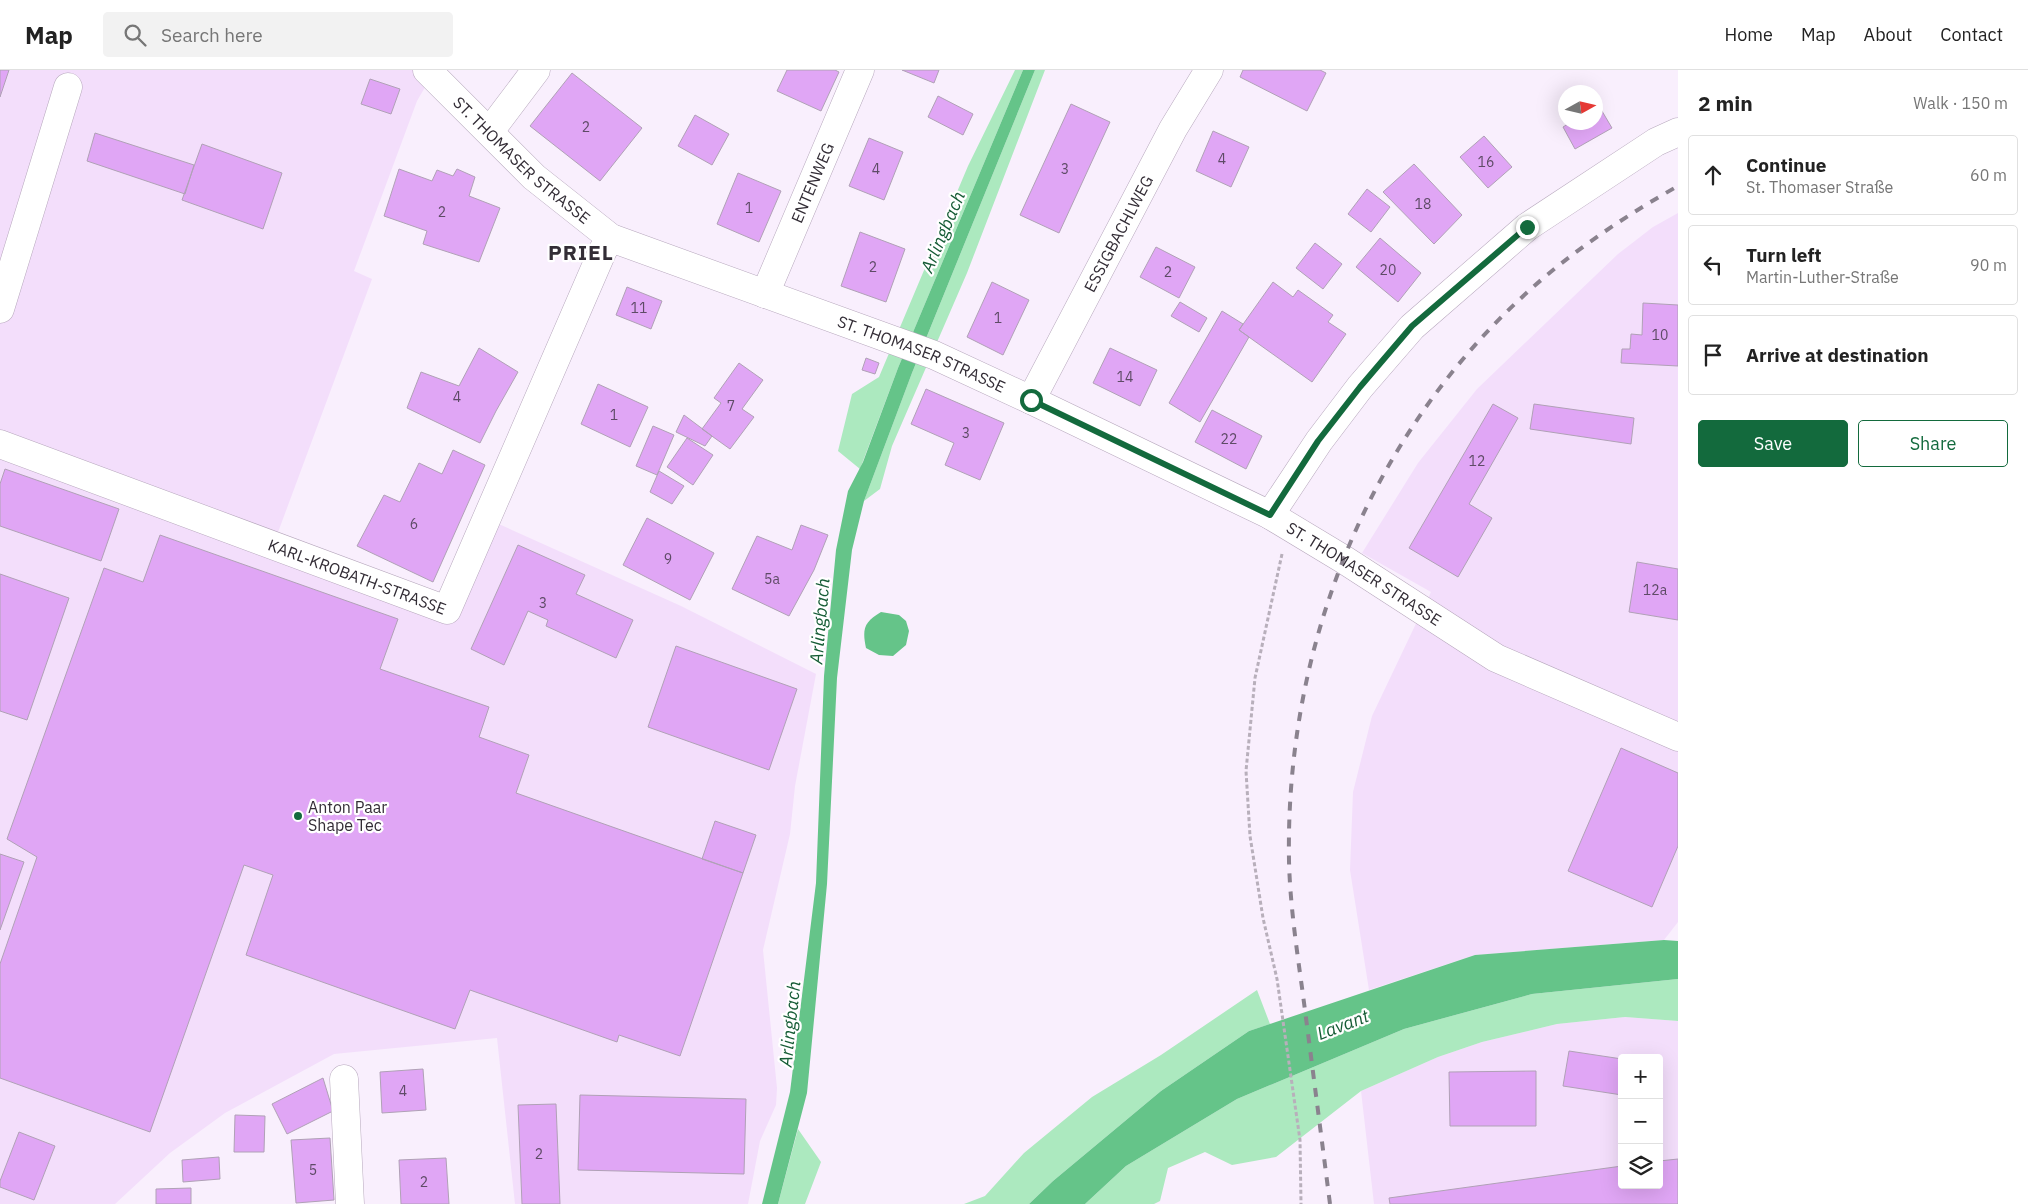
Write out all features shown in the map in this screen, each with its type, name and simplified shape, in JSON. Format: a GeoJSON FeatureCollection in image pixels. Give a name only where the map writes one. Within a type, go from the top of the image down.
{"type":"FeatureCollection","features":[{"type":"Feature","properties":{"kind":"street","name":"ST. THOMASER STRASSE"},"geometry":{"type":"LineString","coordinates":[[428,70],[534,176],[611,238],[934,355],[1031,400],[1270,515],[1496,658],[1678,737]]}},
{"type":"Feature","properties":{"kind":"street"},"geometry":{"type":"LineString","coordinates":[[490,131],[536,70]]}},
{"type":"Feature","properties":{"kind":"street","name":"ENTENWEG"},"geometry":{"type":"LineString","coordinates":[[765,294],[860,70]]}},
{"type":"Feature","properties":{"kind":"street","name":"ESSIGBACHLWEG"},"geometry":{"type":"LineString","coordinates":[[1031,400],[1173,129],[1209,70]]}},
{"type":"Feature","properties":{"kind":"street"},"geometry":{"type":"LineString","coordinates":[[0,308],[68,87]]}},
{"type":"Feature","properties":{"kind":"street"},"geometry":{"type":"LineString","coordinates":[[1270,515],[1318,441],[1360,387],[1412,326],[1527,227],[1656,142],[1678,132]]}},
{"type":"Feature","properties":{"kind":"street","name":"KARL-KROBATH-STRASSE"},"geometry":{"type":"LineString","coordinates":[[0,444],[447,610],[603,250],[611,238]]}},
{"type":"Feature","properties":{"kind":"street"},"geometry":{"type":"LineString","coordinates":[[344,1079],[350,1204]]}},
{"type":"Feature","properties":{"kind":"path"},"geometry":{"type":"LineString","coordinates":[[1284,546],[1255,678],[1246,771],[1250,836],[1263,918],[1277,979],[1300,1140],[1301,1204]]}},
{"type":"Feature","properties":{"kind":"shaded area","name":"Anton Paar Shape Tec"},"geometry":{"type":"Polygon","coordinates":[[[0,70],[435,70],[417,101],[354,271],[372,279],[277,535],[454,608],[492,521],[681,606],[816,674],[795,786],[790,834],[763,950],[777,1088],[776,1105],[760,1141],[748,1204],[515,1204],[497,1038],[334,1054],[225,1113],[170,1153],[115,1204],[0,1204],[0,70]]]}},
{"type":"Feature","properties":{"kind":"shaded area"},"geometry":{"type":"Polygon","coordinates":[[[1015,70],[1023,70],[898,368],[860,469],[838,451],[852,394],[879,377],[968,166],[1015,70]]]}},
{"type":"Feature","properties":{"kind":"shaded area"},"geometry":{"type":"Polygon","coordinates":[[[1035,70],[1045,70],[967,273],[892,446],[880,489],[864,501],[912,373],[1035,70]]]}},
{"type":"Feature","properties":{"kind":"shaded area"},"geometry":{"type":"Polygon","coordinates":[[[1678,213],[1678,922],[1664,940],[1475,955],[1369,990],[1350,870],[1353,792],[1372,716],[1431,592],[1362,553],[1418,463],[1477,389],[1618,254],[1653,227],[1678,213]]]}},
{"type":"Feature","properties":{"kind":"shaded area"},"geometry":{"type":"Polygon","coordinates":[[[1678,979],[1678,1021],[1625,1017],[1557,1024],[1482,1042],[1438,1057],[1361,1091],[1276,1157],[1232,1165],[1205,1152],[1168,1168],[1160,1201],[1154,1204],[1085,1204],[1126,1166],[1237,1099],[1404,1029],[1532,994],[1678,979]]]}},
{"type":"Feature","properties":{"kind":"shaded area"},"geometry":{"type":"Polygon","coordinates":[[[1257,990],[1270,1024],[1249,1031],[1161,1091],[1053,1181],[1029,1204],[964,1204],[985,1196],[1024,1153],[1092,1097],[1161,1055],[1257,990]]]}},
{"type":"Feature","properties":{"kind":"shaded area"},"geometry":{"type":"Polygon","coordinates":[[[1625,1017],[1678,1021],[1678,1204],[1374,1204],[1361,1091],[1438,1057],[1482,1042],[1557,1024],[1625,1017]]]}},
{"type":"Feature","properties":{"kind":"shaded area"},"geometry":{"type":"Polygon","coordinates":[[[798,1129],[821,1162],[805,1204],[778,1204],[798,1129]]]}},
{"type":"Feature","properties":{"kind":"water","name":"Arlingbach"},"geometry":{"type":"Polygon","coordinates":[[[1023,70],[1035,70],[912,373],[864,501],[852,550],[837,678],[827,884],[807,1093],[778,1204],[762,1204],[790,1092],[816,883],[824,676],[836,550],[848,491],[863,462],[898,368],[1023,70]]]}},
{"type":"Feature","properties":{"kind":"water"},"geometry":{"type":"Polygon","coordinates":[[[881,612],[899,615],[906,621],[909,631],[906,645],[893,656],[879,655],[866,648],[864,636],[866,627],[871,619],[881,612]]]}},
{"type":"Feature","properties":{"kind":"water","name":"Lavant"},"geometry":{"type":"Polygon","coordinates":[[[1664,940],[1678,941],[1678,979],[1532,994],[1404,1029],[1237,1099],[1126,1166],[1085,1204],[1029,1204],[1053,1181],[1161,1091],[1249,1031],[1475,955],[1664,940]]]}},
{"type":"Feature","properties":{"kind":"building"},"geometry":{"type":"Polygon","coordinates":[[[0,70],[9,70],[0,97],[0,70]]]}},
{"type":"Feature","properties":{"kind":"building"},"geometry":{"type":"Polygon","coordinates":[[[787,70],[835,70],[839,72],[821,111],[777,91],[787,70]]]}},
{"type":"Feature","properties":{"kind":"building"},"geometry":{"type":"Polygon","coordinates":[[[902,70],[939,70],[934,83],[902,70]]]}},
{"type":"Feature","properties":{"kind":"building"},"geometry":{"type":"Polygon","coordinates":[[[1243,70],[1320,70],[1326,73],[1307,111],[1240,77],[1243,70]]]}},
{"type":"Feature","properties":{"kind":"building"},"geometry":{"type":"Polygon","coordinates":[[[572,73],[642,128],[600,181],[530,126],[572,73]]]}},
{"type":"Feature","properties":{"kind":"building"},"geometry":{"type":"Polygon","coordinates":[[[370,79],[400,89],[391,114],[361,104],[370,79]]]}},
{"type":"Feature","properties":{"kind":"building"},"geometry":{"type":"Polygon","coordinates":[[[938,96],[973,114],[963,135],[928,117],[938,96]]]}},
{"type":"Feature","properties":{"kind":"building"},"geometry":{"type":"Polygon","coordinates":[[[1071,104],[1110,122],[1059,233],[1020,215],[1071,104]]]}},
{"type":"Feature","properties":{"kind":"building"},"geometry":{"type":"Polygon","coordinates":[[[1603,113],[1612,128],[1575,149],[1565,130],[1603,130],[1603,113]]]}},
{"type":"Feature","properties":{"kind":"building"},"geometry":{"type":"Polygon","coordinates":[[[695,115],[729,134],[712,165],[678,146],[695,115]]]}},
{"type":"Feature","properties":{"kind":"building"},"geometry":{"type":"Polygon","coordinates":[[[1213,131],[1249,147],[1231,187],[1196,171],[1213,131]]]}},
{"type":"Feature","properties":{"kind":"building"},"geometry":{"type":"Polygon","coordinates":[[[95,133],[194,165],[185,194],[87,161],[95,133]]]}},
{"type":"Feature","properties":{"kind":"building"},"geometry":{"type":"Polygon","coordinates":[[[1484,136],[1512,167],[1488,188],[1460,157],[1484,136]]]}},
{"type":"Feature","properties":{"kind":"building"},"geometry":{"type":"Polygon","coordinates":[[[869,138],[903,152],[884,200],[849,186],[869,138]]]}},
{"type":"Feature","properties":{"kind":"building"},"geometry":{"type":"Polygon","coordinates":[[[202,144],[282,173],[263,229],[182,200],[202,144]]]}},
{"type":"Feature","properties":{"kind":"building"},"geometry":{"type":"Polygon","coordinates":[[[1414,164],[1462,215],[1434,244],[1383,192],[1414,164]]]}},
{"type":"Feature","properties":{"kind":"building"},"geometry":{"type":"Polygon","coordinates":[[[399,169],[432,181],[437,170],[453,176],[457,169],[475,177],[469,196],[500,208],[479,262],[423,244],[427,231],[384,216],[399,169]]]}},
{"type":"Feature","properties":{"kind":"building"},"geometry":{"type":"Polygon","coordinates":[[[738,173],[781,191],[759,242],[717,224],[738,173]]]}},
{"type":"Feature","properties":{"kind":"building"},"geometry":{"type":"Polygon","coordinates":[[[1367,189],[1390,207],[1371,232],[1348,214],[1367,189]]]}},
{"type":"Feature","properties":{"kind":"building"},"geometry":{"type":"Polygon","coordinates":[[[860,232],[905,249],[886,302],[841,286],[860,232]]]}},
{"type":"Feature","properties":{"kind":"building"},"geometry":{"type":"Polygon","coordinates":[[[1380,238],[1421,273],[1398,302],[1356,267],[1380,238]]]}},
{"type":"Feature","properties":{"kind":"building"},"geometry":{"type":"Polygon","coordinates":[[[1315,243],[1342,264],[1323,289],[1296,268],[1315,243]]]}},
{"type":"Feature","properties":{"kind":"building"},"geometry":{"type":"Polygon","coordinates":[[[1156,247],[1195,267],[1179,298],[1140,277],[1156,247]]]}},
{"type":"Feature","properties":{"kind":"building"},"geometry":{"type":"Polygon","coordinates":[[[992,282],[1029,300],[1003,355],[967,337],[992,282]]]}},
{"type":"Feature","properties":{"kind":"building"},"geometry":{"type":"Polygon","coordinates":[[[1273,282],[1293,297],[1298,290],[1333,315],[1328,322],[1346,334],[1312,382],[1239,330],[1273,282]]]}},
{"type":"Feature","properties":{"kind":"building"},"geometry":{"type":"Polygon","coordinates":[[[627,287],[662,301],[651,329],[616,315],[627,287]]]}},
{"type":"Feature","properties":{"kind":"building"},"geometry":{"type":"Polygon","coordinates":[[[1180,302],[1207,318],[1199,332],[1171,316],[1180,302]]]}},
{"type":"Feature","properties":{"kind":"building"},"geometry":{"type":"Polygon","coordinates":[[[1643,303],[1678,305],[1678,366],[1621,363],[1622,349],[1630,349],[1631,334],[1642,335],[1643,303]]]}},
{"type":"Feature","properties":{"kind":"building"},"geometry":{"type":"Polygon","coordinates":[[[1222,311],[1243,324],[1239,330],[1249,337],[1200,422],[1169,403],[1222,311]]]}},
{"type":"Feature","properties":{"kind":"building"},"geometry":{"type":"Polygon","coordinates":[[[479,348],[518,372],[480,443],[407,408],[421,372],[459,386],[479,348]]]}},
{"type":"Feature","properties":{"kind":"building"},"geometry":{"type":"Polygon","coordinates":[[[1110,348],[1157,370],[1140,406],[1093,383],[1110,348]]]}},
{"type":"Feature","properties":{"kind":"building"},"geometry":{"type":"Polygon","coordinates":[[[866,358],[879,363],[875,374],[862,370],[866,358]]]}},
{"type":"Feature","properties":{"kind":"building"},"geometry":{"type":"Polygon","coordinates":[[[739,363],[763,380],[742,409],[754,417],[730,449],[702,429],[721,403],[714,398],[739,363]]]}},
{"type":"Feature","properties":{"kind":"building"},"geometry":{"type":"Polygon","coordinates":[[[598,384],[648,407],[630,447],[581,424],[598,384]]]}},
{"type":"Feature","properties":{"kind":"building"},"geometry":{"type":"Polygon","coordinates":[[[926,389],[1004,423],[980,480],[945,465],[954,443],[911,424],[926,389]]]}},
{"type":"Feature","properties":{"kind":"building"},"geometry":{"type":"Polygon","coordinates":[[[1493,404],[1518,418],[1469,504],[1492,518],[1458,577],[1409,548],[1493,404]]]}},
{"type":"Feature","properties":{"kind":"building"},"geometry":{"type":"Polygon","coordinates":[[[1534,404],[1634,418],[1631,444],[1530,429],[1534,404]]]}},
{"type":"Feature","properties":{"kind":"building"},"geometry":{"type":"Polygon","coordinates":[[[1212,410],[1262,436],[1246,469],[1195,442],[1212,410]]]}},
{"type":"Feature","properties":{"kind":"building"},"geometry":{"type":"Polygon","coordinates":[[[684,415],[712,436],[705,446],[676,432],[684,415]]]}},
{"type":"Feature","properties":{"kind":"building"},"geometry":{"type":"Polygon","coordinates":[[[653,426],[674,435],[657,475],[636,466],[653,426]]]}},
{"type":"Feature","properties":{"kind":"building"},"geometry":{"type":"Polygon","coordinates":[[[687,438],[713,455],[693,485],[667,467],[687,438]]]}},
{"type":"Feature","properties":{"kind":"building"},"geometry":{"type":"Polygon","coordinates":[[[453,450],[485,465],[433,582],[357,546],[384,495],[400,502],[419,463],[442,474],[453,450]]]}},
{"type":"Feature","properties":{"kind":"building"},"geometry":{"type":"Polygon","coordinates":[[[5,469],[119,509],[101,561],[0,526],[0,484],[5,469]]]}},
{"type":"Feature","properties":{"kind":"building"},"geometry":{"type":"Polygon","coordinates":[[[659,471],[684,486],[672,504],[650,492],[659,471]]]}},
{"type":"Feature","properties":{"kind":"building"},"geometry":{"type":"Polygon","coordinates":[[[647,518],[714,553],[690,600],[623,565],[647,518]]]}},
{"type":"Feature","properties":{"kind":"building"},"geometry":{"type":"Polygon","coordinates":[[[801,525],[828,535],[814,570],[789,616],[732,589],[757,536],[792,550],[801,525]]]}},
{"type":"Feature","properties":{"kind":"building","name":"Anton Paar Shape Tec"},"geometry":{"type":"Polygon","coordinates":[[[160,535],[398,619],[380,669],[489,707],[479,737],[529,755],[516,793],[743,873],[680,1056],[619,1035],[617,1042],[470,990],[455,1029],[246,955],[273,875],[244,865],[150,1132],[0,1078],[0,964],[37,857],[7,839],[104,568],[143,582],[160,535]]]}},
{"type":"Feature","properties":{"kind":"building"},"geometry":{"type":"Polygon","coordinates":[[[518,545],[585,575],[576,594],[633,620],[616,658],[546,626],[548,620],[528,611],[504,665],[471,649],[518,545]]]}},
{"type":"Feature","properties":{"kind":"building"},"geometry":{"type":"Polygon","coordinates":[[[1637,562],[1678,569],[1678,620],[1629,612],[1637,562]]]}},
{"type":"Feature","properties":{"kind":"building"},"geometry":{"type":"Polygon","coordinates":[[[0,574],[69,598],[27,720],[0,711],[0,574]]]}},
{"type":"Feature","properties":{"kind":"building"},"geometry":{"type":"Polygon","coordinates":[[[676,646],[797,689],[769,770],[648,727],[676,646]]]}},
{"type":"Feature","properties":{"kind":"building"},"geometry":{"type":"Polygon","coordinates":[[[1621,748],[1678,773],[1678,846],[1652,907],[1568,871],[1621,748]]]}},
{"type":"Feature","properties":{"kind":"building"},"geometry":{"type":"Polygon","coordinates":[[[715,821],[756,835],[743,873],[702,859],[715,821]]]}},
{"type":"Feature","properties":{"kind":"building"},"geometry":{"type":"Polygon","coordinates":[[[0,854],[24,862],[0,930],[0,854]]]}},
{"type":"Feature","properties":{"kind":"building"},"geometry":{"type":"Polygon","coordinates":[[[1569,1051],[1618,1058],[1618,1094],[1563,1086],[1569,1051]]]}},
{"type":"Feature","properties":{"kind":"building"},"geometry":{"type":"Polygon","coordinates":[[[423,1069],[426,1110],[382,1113],[380,1072],[423,1069]]]}},
{"type":"Feature","properties":{"kind":"building"},"geometry":{"type":"Polygon","coordinates":[[[1536,1071],[1536,1126],[1450,1126],[1449,1072],[1536,1071]]]}},
{"type":"Feature","properties":{"kind":"building"},"geometry":{"type":"Polygon","coordinates":[[[323,1078],[333,1111],[287,1134],[272,1104],[323,1078]]]}},
{"type":"Feature","properties":{"kind":"building"},"geometry":{"type":"Polygon","coordinates":[[[580,1095],[746,1099],[744,1174],[578,1170],[580,1095]]]}},
{"type":"Feature","properties":{"kind":"building"},"geometry":{"type":"Polygon","coordinates":[[[556,1104],[560,1204],[522,1204],[518,1105],[556,1104]]]}},
{"type":"Feature","properties":{"kind":"building"},"geometry":{"type":"Polygon","coordinates":[[[235,1115],[265,1116],[264,1152],[234,1152],[235,1115]]]}},
{"type":"Feature","properties":{"kind":"building"},"geometry":{"type":"Polygon","coordinates":[[[19,1132],[55,1146],[34,1200],[0,1187],[0,1181],[19,1132]]]}},
{"type":"Feature","properties":{"kind":"building"},"geometry":{"type":"Polygon","coordinates":[[[330,1138],[334,1200],[296,1203],[291,1140],[330,1138]]]}},
{"type":"Feature","properties":{"kind":"building"},"geometry":{"type":"Polygon","coordinates":[[[219,1157],[220,1179],[183,1182],[182,1160],[219,1157]]]}},
{"type":"Feature","properties":{"kind":"building"},"geometry":{"type":"Polygon","coordinates":[[[446,1158],[449,1204],[401,1204],[399,1160],[446,1158]]]}},
{"type":"Feature","properties":{"kind":"building"},"geometry":{"type":"Polygon","coordinates":[[[1678,1159],[1678,1204],[1390,1204],[1389,1198],[1618,1167],[1618,1189],[1663,1189],[1663,1161],[1678,1159]]]}},
{"type":"Feature","properties":{"kind":"building"},"geometry":{"type":"Polygon","coordinates":[[[191,1188],[191,1204],[156,1204],[156,1189],[191,1188]]]}},
{"type":"Feature","properties":{"kind":"railway"},"geometry":{"type":"LineString","coordinates":[[1330,1204],[1294,928],[1289,861],[1292,778],[1303,696],[1324,616],[1352,539],[1389,465],[1434,396],[1486,333],[1547,275],[1578,250],[1678,186]]}},
{"type":"Feature","properties":{"kind":"place","name":"Anton Paar Shape Tec"},"geometry":{"type":"Point","coordinates":[298,816]}},
{"type":"Feature","properties":{"kind":"district","name":"PRIEL"},"geometry":{"type":"Point","coordinates":[581,253]}},
{"type":"Feature","properties":{"kind":"route"},"geometry":{"type":"LineString","coordinates":[[1031,400],[1270,515],[1318,441],[1360,387],[1412,326],[1527,227]]}}]}
